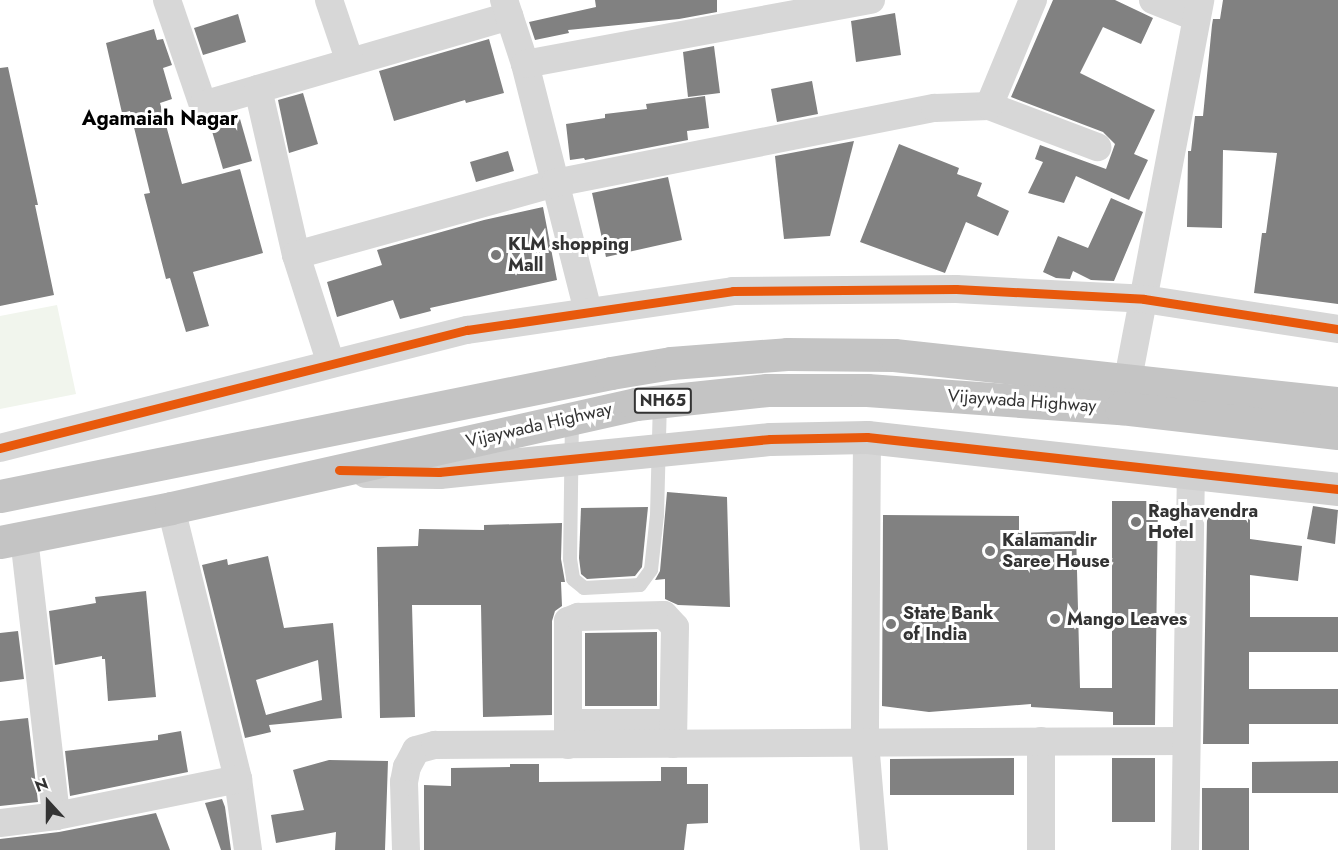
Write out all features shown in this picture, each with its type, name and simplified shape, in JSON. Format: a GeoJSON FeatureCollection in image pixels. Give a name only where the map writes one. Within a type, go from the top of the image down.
{"type":"FeatureCollection","features":[{"type":"Feature","properties":{"kind":"highway","name":"Vijaywada Highway"},"geometry":{"type":"LineString","coordinates":[[0,496],[671,363],[787,354],[894,355],[1338,403]]}},
{"type":"Feature","properties":{"kind":"highway","name":"Vijaywada Highway"},"geometry":{"type":"LineString","coordinates":[[12,540],[572,418],[660,401],[767,390],[867,390],[1121,408],[1338,433]]}},
{"type":"Feature","properties":{"kind":"street"},"geometry":{"type":"LineString","coordinates":[[167,0],[203,105],[350,62],[507,8],[525,64],[588,312]]}},
{"type":"Feature","properties":{"kind":"street"},"geometry":{"type":"LineString","coordinates":[[329,0],[350,62]]}},
{"type":"Feature","properties":{"kind":"street"},"geometry":{"type":"LineString","coordinates":[[525,64],[871,0]]}},
{"type":"Feature","properties":{"kind":"street"},"geometry":{"type":"LineString","coordinates":[[988,106],[1033,0]]}},
{"type":"Feature","properties":{"kind":"street"},"geometry":{"type":"LineString","coordinates":[[1128,379],[1198,8],[1153,0]]}},
{"type":"Feature","properties":{"kind":"street"},"geometry":{"type":"LineString","coordinates":[[258,89],[296,255],[331,364]]}},
{"type":"Feature","properties":{"kind":"street"},"geometry":{"type":"LineString","coordinates":[[296,255],[555,183],[935,108],[988,106],[1096,147]]}},
{"type":"Feature","properties":{"kind":"street"},"geometry":{"type":"LineString","coordinates":[[0,448],[467,330],[733,291],[956,289],[1144,298],[1338,329]]}},
{"type":"Feature","properties":{"kind":"street"},"geometry":{"type":"LineString","coordinates":[[867,437],[865,742],[874,850]]}},
{"type":"Feature","properties":{"kind":"street"},"geometry":{"type":"LineString","coordinates":[[339,470],[439,472],[572,461],[770,439],[867,437],[1338,489]]}},
{"type":"Feature","properties":{"kind":"street"},"geometry":{"type":"LineString","coordinates":[[1185,850],[1191,474]]}},
{"type":"Feature","properties":{"kind":"street"},"geometry":{"type":"LineString","coordinates":[[171,507],[238,779],[248,850]]}},
{"type":"Feature","properties":{"kind":"street"},"geometry":{"type":"LineString","coordinates":[[12,540],[56,816]]}},
{"type":"Feature","properties":{"kind":"street"},"geometry":{"type":"LineString","coordinates":[[568,734],[568,621],[578,617],[664,615],[675,627],[673,734]]}},
{"type":"Feature","properties":{"kind":"street"},"geometry":{"type":"LineString","coordinates":[[406,850],[404,782],[407,767],[416,750],[435,745],[568,734],[673,734],[865,742],[1186,741]]}},
{"type":"Feature","properties":{"kind":"street"},"geometry":{"type":"LineString","coordinates":[[1041,741],[1041,850]]}},
{"type":"Feature","properties":{"kind":"street"},"geometry":{"type":"LineString","coordinates":[[0,823],[56,816],[238,779]]}},
{"type":"Feature","properties":{"kind":"lane"},"geometry":{"type":"LineString","coordinates":[[572,418],[570,559],[573,579],[584,588],[640,585],[651,570],[657,515],[660,401]]}},
{"type":"Feature","properties":{"kind":"shaded area"},"geometry":{"type":"Polygon","coordinates":[[[57,305],[76,394],[0,409],[0,316],[57,305]]]}},
{"type":"Feature","properties":{"kind":"building"},"geometry":{"type":"Polygon","coordinates":[[[595,0],[717,0],[717,12],[679,19],[568,30],[569,33],[535,40],[529,22],[596,7],[595,0]]]}},
{"type":"Feature","properties":{"kind":"building"},"geometry":{"type":"Polygon","coordinates":[[[1053,0],[1115,0],[1153,18],[1141,44],[1103,27],[1080,73],[1155,110],[1134,154],[1148,160],[1129,200],[1076,176],[1064,203],[1028,193],[1043,162],[1035,159],[1040,145],[1106,169],[1115,144],[1103,132],[1011,97],[1053,0]]]}},
{"type":"Feature","properties":{"kind":"building"},"geometry":{"type":"Polygon","coordinates":[[[1223,0],[1338,0],[1338,304],[1254,293],[1262,233],[1266,233],[1277,153],[1223,150],[1222,228],[1187,227],[1188,151],[1191,151],[1195,116],[1203,116],[1213,19],[1220,19],[1223,0]]]}},
{"type":"Feature","properties":{"kind":"building"},"geometry":{"type":"Polygon","coordinates":[[[895,13],[901,55],[856,62],[851,21],[895,13]]]}},
{"type":"Feature","properties":{"kind":"building"},"geometry":{"type":"Polygon","coordinates":[[[238,14],[246,42],[203,55],[194,28],[238,14]]]}},
{"type":"Feature","properties":{"kind":"building"},"geometry":{"type":"Polygon","coordinates":[[[154,29],[157,40],[163,39],[172,65],[163,68],[172,99],[160,103],[182,184],[240,169],[263,253],[193,272],[209,326],[186,332],[170,278],[166,279],[144,194],[150,193],[130,111],[122,113],[106,43],[154,29]]]}},
{"type":"Feature","properties":{"kind":"building"},"geometry":{"type":"Polygon","coordinates":[[[489,39],[504,93],[466,103],[465,100],[394,121],[379,71],[489,39]]]}},
{"type":"Feature","properties":{"kind":"building"},"geometry":{"type":"Polygon","coordinates":[[[714,46],[720,93],[688,97],[683,52],[714,46]]]}},
{"type":"Feature","properties":{"kind":"building"},"geometry":{"type":"Polygon","coordinates":[[[8,67],[38,205],[35,205],[54,295],[0,306],[0,68],[8,67]]]}},
{"type":"Feature","properties":{"kind":"building"},"geometry":{"type":"Polygon","coordinates":[[[812,81],[818,114],[777,122],[771,89],[812,81]]]}},
{"type":"Feature","properties":{"kind":"building"},"geometry":{"type":"Polygon","coordinates":[[[303,93],[318,144],[289,153],[278,100],[303,93]]]}},
{"type":"Feature","properties":{"kind":"building"},"geometry":{"type":"Polygon","coordinates":[[[705,96],[709,128],[687,131],[688,140],[585,160],[584,158],[570,160],[566,124],[605,118],[605,114],[647,109],[646,104],[705,96]]]}},
{"type":"Feature","properties":{"kind":"building"},"geometry":{"type":"Polygon","coordinates":[[[238,112],[252,161],[223,169],[209,121],[238,112]]]}},
{"type":"Feature","properties":{"kind":"building"},"geometry":{"type":"Polygon","coordinates":[[[854,141],[830,236],[784,239],[775,156],[854,141]]]}},
{"type":"Feature","properties":{"kind":"building"},"geometry":{"type":"Polygon","coordinates":[[[899,144],[959,168],[957,174],[982,183],[977,196],[1009,211],[998,236],[966,222],[945,273],[860,242],[899,144]]]}},
{"type":"Feature","properties":{"kind":"building"},"geometry":{"type":"Polygon","coordinates":[[[508,151],[514,171],[476,182],[470,162],[508,151]]]}},
{"type":"Feature","properties":{"kind":"building"},"geometry":{"type":"Polygon","coordinates":[[[668,177],[682,240],[606,257],[592,193],[668,177]]]}},
{"type":"Feature","properties":{"kind":"building"},"geometry":{"type":"Polygon","coordinates":[[[1111,198],[1143,212],[1114,281],[1091,280],[1073,271],[1070,279],[1056,278],[1043,272],[1058,236],[1088,248],[1111,198]]]}},
{"type":"Feature","properties":{"kind":"building"},"geometry":{"type":"Polygon","coordinates":[[[543,207],[557,280],[430,308],[431,311],[400,319],[393,300],[337,317],[327,282],[382,265],[377,250],[484,220],[543,207]]]}},
{"type":"Feature","properties":{"kind":"building"},"geometry":{"type":"Polygon","coordinates":[[[667,492],[727,497],[730,607],[678,605],[665,599],[665,579],[655,580],[660,571],[667,492]]]}},
{"type":"Feature","properties":{"kind":"building"},"geometry":{"type":"Polygon","coordinates":[[[1112,501],[1158,501],[1155,725],[1113,725],[1113,712],[1031,707],[1031,704],[929,712],[882,706],[883,515],[1019,516],[1019,533],[1076,531],[1080,688],[1112,688],[1112,501]]]}},
{"type":"Feature","properties":{"kind":"building"},"geometry":{"type":"Polygon","coordinates":[[[1313,506],[1338,510],[1335,544],[1307,539],[1313,506]]]}},
{"type":"Feature","properties":{"kind":"building"},"geometry":{"type":"Polygon","coordinates":[[[648,507],[642,567],[635,576],[587,579],[581,574],[579,558],[581,508],[648,507]]]}},
{"type":"Feature","properties":{"kind":"building"},"geometry":{"type":"Polygon","coordinates":[[[1207,516],[1250,516],[1250,539],[1302,546],[1298,581],[1250,575],[1250,617],[1338,617],[1338,652],[1249,652],[1249,689],[1338,689],[1338,724],[1249,724],[1249,744],[1203,744],[1207,516]]]}},
{"type":"Feature","properties":{"kind":"building"},"geometry":{"type":"Polygon","coordinates":[[[562,523],[561,559],[565,582],[561,582],[562,606],[555,611],[552,621],[552,715],[483,717],[481,605],[412,605],[415,717],[380,718],[377,547],[418,546],[419,529],[484,530],[484,525],[562,523]]]}},
{"type":"Feature","properties":{"kind":"building"},"geometry":{"type":"Polygon","coordinates":[[[268,556],[284,628],[333,623],[342,718],[269,725],[271,732],[245,738],[202,565],[227,559],[228,565],[268,556]],[[318,660],[256,680],[266,715],[322,700],[318,660]]]}},
{"type":"Feature","properties":{"kind":"building"},"geometry":{"type":"Polygon","coordinates":[[[146,591],[156,697],[108,701],[105,659],[102,659],[102,656],[55,665],[49,611],[96,603],[95,597],[146,591]]]}},
{"type":"Feature","properties":{"kind":"building"},"geometry":{"type":"Polygon","coordinates":[[[18,631],[24,679],[0,682],[0,633],[18,631]]]}},
{"type":"Feature","properties":{"kind":"building"},"geometry":{"type":"Polygon","coordinates":[[[657,632],[657,706],[585,706],[585,633],[657,632]]]}},
{"type":"Feature","properties":{"kind":"building"},"geometry":{"type":"Polygon","coordinates":[[[28,718],[38,802],[0,806],[0,721],[28,718]]]}},
{"type":"Feature","properties":{"kind":"building"},"geometry":{"type":"Polygon","coordinates":[[[181,731],[188,772],[70,796],[65,751],[158,740],[158,735],[181,731]]]}},
{"type":"Feature","properties":{"kind":"building"},"geometry":{"type":"Polygon","coordinates":[[[1014,758],[1014,795],[890,795],[890,759],[1014,758]]]}},
{"type":"Feature","properties":{"kind":"building"},"geometry":{"type":"Polygon","coordinates":[[[1112,758],[1155,758],[1155,822],[1112,822],[1112,758]]]}},
{"type":"Feature","properties":{"kind":"building"},"geometry":{"type":"Polygon","coordinates":[[[329,760],[388,761],[385,850],[335,850],[336,832],[276,843],[271,815],[304,810],[293,770],[329,760]]]}},
{"type":"Feature","properties":{"kind":"building"},"geometry":{"type":"Polygon","coordinates":[[[1338,761],[1338,793],[1252,793],[1252,762],[1338,761]]]}},
{"type":"Feature","properties":{"kind":"building"},"geometry":{"type":"Polygon","coordinates":[[[510,764],[539,764],[539,782],[661,781],[661,767],[687,767],[687,784],[708,784],[708,823],[687,824],[684,850],[424,850],[424,785],[451,786],[451,768],[510,767],[510,764]]]}},
{"type":"Feature","properties":{"kind":"building"},"geometry":{"type":"Polygon","coordinates":[[[1202,788],[1249,788],[1249,850],[1202,850],[1202,788]]]}},
{"type":"Feature","properties":{"kind":"building"},"geometry":{"type":"Polygon","coordinates":[[[222,799],[231,850],[221,850],[205,803],[222,799]]]}},
{"type":"Feature","properties":{"kind":"building"},"geometry":{"type":"Polygon","coordinates":[[[156,813],[170,850],[0,850],[0,839],[59,832],[156,813]]]}},
{"type":"Feature","properties":{"kind":"cycle path"},"geometry":{"type":"LineString","coordinates":[[0,448],[467,330],[733,291],[956,289],[1144,299],[1338,329]]}},
{"type":"Feature","properties":{"kind":"cycle path"},"geometry":{"type":"LineString","coordinates":[[339,470],[439,472],[770,439],[867,437],[1338,489]]}},
{"type":"Feature","properties":{"kind":"place","name":"KLM shopping Mall"},"geometry":{"type":"Point","coordinates":[496,255]}},
{"type":"Feature","properties":{"kind":"place","name":"Raghavendra Hotel"},"geometry":{"type":"Point","coordinates":[1136,522]}},
{"type":"Feature","properties":{"kind":"place","name":"Kalamandir Saree House"},"geometry":{"type":"Point","coordinates":[990,551]}},
{"type":"Feature","properties":{"kind":"place","name":"Mango Leaves"},"geometry":{"type":"Point","coordinates":[1055,619]}},
{"type":"Feature","properties":{"kind":"place","name":"State Bank of India"},"geometry":{"type":"Point","coordinates":[891,624]}},
{"type":"Feature","properties":{"kind":"district","name":"Agamaiah Nagar"},"geometry":{"type":"Point","coordinates":[160,118]}}]}
